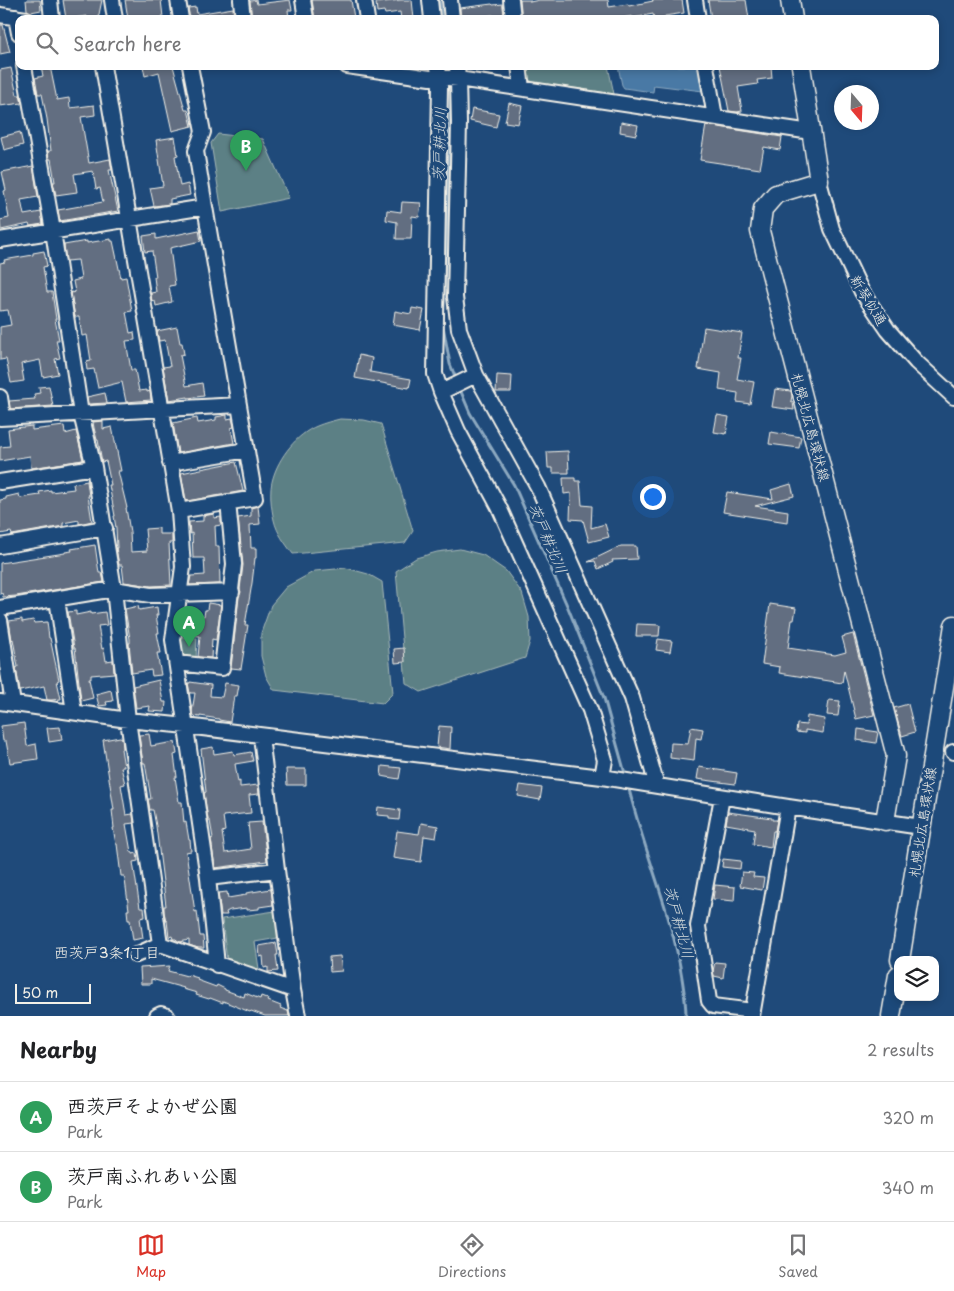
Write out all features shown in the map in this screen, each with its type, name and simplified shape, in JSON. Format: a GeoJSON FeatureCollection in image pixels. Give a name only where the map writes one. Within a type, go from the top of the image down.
{"type":"FeatureCollection","features":[{"type":"Feature","properties":{"kind":"main road"},"geometry":{"type":"LineString","coordinates":[[790,0],[792,15]]}},
{"type":"Feature","properties":{"kind":"main road"},"geometry":{"type":"LineString","coordinates":[[801,70],[819,181]]}},
{"type":"Feature","properties":{"kind":"main road","name":"札幌北広島環状線"},"geometry":{"type":"LineString","coordinates":[[819,181],[776,194],[763,209],[760,231],[896,756],[885,821]]}},
{"type":"Feature","properties":{"kind":"main road","name":"札幌北広島環状線"},"geometry":{"type":"LineString","coordinates":[[901,956],[954,625]]}},
{"type":"Feature","properties":{"kind":"main road"},"geometry":{"type":"LineString","coordinates":[[891,1016],[894,998]]}},
{"type":"Feature","properties":{"kind":"street"},"geometry":{"type":"LineString","coordinates":[[50,0],[52,15]]}},
{"type":"Feature","properties":{"kind":"street"},"geometry":{"type":"LineString","coordinates":[[112,0],[114,15]]}},
{"type":"Feature","properties":{"kind":"street"},"geometry":{"type":"LineString","coordinates":[[178,0],[180,15]]}},
{"type":"Feature","properties":{"kind":"street"},"geometry":{"type":"LineString","coordinates":[[241,0],[243,15]]}},
{"type":"Feature","properties":{"kind":"street"},"geometry":{"type":"LineString","coordinates":[[303,0],[305,15]]}},
{"type":"Feature","properties":{"kind":"street"},"geometry":{"type":"LineString","coordinates":[[364,0],[366,15]]}},
{"type":"Feature","properties":{"kind":"street"},"geometry":{"type":"LineString","coordinates":[[430,0],[432,15]]}},
{"type":"Feature","properties":{"kind":"street"},"geometry":{"type":"LineString","coordinates":[[450,0],[452,15]]}},
{"type":"Feature","properties":{"kind":"street"},"geometry":{"type":"LineString","coordinates":[[510,0],[512,15]]}},
{"type":"Feature","properties":{"kind":"street"},"geometry":{"type":"LineString","coordinates":[[695,0],[697,15]]}},
{"type":"Feature","properties":{"kind":"street"},"geometry":{"type":"LineString","coordinates":[[0,15],[15,17]]}},
{"type":"Feature","properties":{"kind":"street"},"geometry":{"type":"LineString","coordinates":[[25,70],[53,231],[81,414],[94,467],[105,528],[114,589],[128,720],[160,944]]}},
{"type":"Feature","properties":{"kind":"street"},"geometry":{"type":"LineString","coordinates":[[104,70],[178,512],[183,567],[173,640],[178,662],[208,878],[217,964]]}},
{"type":"Feature","properties":{"kind":"street"},"geometry":{"type":"LineString","coordinates":[[178,512],[255,498],[196,150],[203,132],[191,70]]}},
{"type":"Feature","properties":{"kind":"street"},"geometry":{"type":"LineString","coordinates":[[386,70],[430,78],[448,74],[522,88],[811,132]]}},
{"type":"Feature","properties":{"kind":"street"},"geometry":{"type":"LineString","coordinates":[[520,70],[522,88]]}},
{"type":"Feature","properties":{"kind":"street"},"geometry":{"type":"LineString","coordinates":[[707,70],[714,117]]}},
{"type":"Feature","properties":{"kind":"street"},"geometry":{"type":"LineString","coordinates":[[448,74],[459,123],[447,220],[435,374],[459,383],[538,487],[632,698],[656,786]]}},
{"type":"Feature","properties":{"kind":"street"},"geometry":{"type":"LineString","coordinates":[[448,74],[447,220],[458,329],[458,431],[499,507],[590,710],[605,760],[602,777]]}},
{"type":"Feature","properties":{"kind":"street","name":"新琴似通"},"geometry":{"type":"LineString","coordinates":[[819,181],[832,229],[862,292],[888,330],[916,362],[954,398]]}},
{"type":"Feature","properties":{"kind":"street"},"geometry":{"type":"LineString","coordinates":[[0,240],[205,207]]}},
{"type":"Feature","properties":{"kind":"street"},"geometry":{"type":"LineString","coordinates":[[0,397],[2,418],[239,405]]}},
{"type":"Feature","properties":{"kind":"street"},"geometry":{"type":"LineString","coordinates":[[170,463],[246,450]]}},
{"type":"Feature","properties":{"kind":"street"},"geometry":{"type":"LineString","coordinates":[[0,482],[94,467]]}},
{"type":"Feature","properties":{"kind":"street"},"geometry":{"type":"LineString","coordinates":[[178,662],[222,668],[234,564],[228,502]]}},
{"type":"Feature","properties":{"kind":"street"},"geometry":{"type":"LineString","coordinates":[[0,546],[105,528]]}},
{"type":"Feature","properties":{"kind":"street"},"geometry":{"type":"LineString","coordinates":[[0,608],[114,589],[150,595],[232,592]]}},
{"type":"Feature","properties":{"kind":"street"},"geometry":{"type":"LineString","coordinates":[[57,599],[74,712]]}},
{"type":"Feature","properties":{"kind":"street"},"geometry":{"type":"LineString","coordinates":[[0,620],[7,703],[128,720],[602,777],[922,827]]}},
{"type":"Feature","properties":{"kind":"street"},"geometry":{"type":"LineString","coordinates":[[261,736],[277,870],[298,1016]]}},
{"type":"Feature","properties":{"kind":"street"},"geometry":{"type":"LineString","coordinates":[[722,797],[698,926],[707,991],[709,1001],[713,1006],[753,1013],[788,807]]}},
{"type":"Feature","properties":{"kind":"street"},"geometry":{"type":"LineString","coordinates":[[208,878],[277,870]]}},
{"type":"Feature","properties":{"kind":"street"},"geometry":{"type":"LineString","coordinates":[[136,955],[160,944],[293,990]]}},
{"type":"Feature","properties":{"kind":"street"},"geometry":{"type":"LineString","coordinates":[[157,1016],[161,1014],[167,1016]]}},
{"type":"Feature","properties":{"kind":"green space"},"geometry":{"type":"Polygon","coordinates":[[[527,70],[609,70],[614,94],[533,82],[528,79],[527,70]]]}},
{"type":"Feature","properties":{"kind":"green space"},"geometry":{"type":"Polygon","coordinates":[[[218,134],[263,139],[289,198],[222,212],[211,143],[218,134]]]}},
{"type":"Feature","properties":{"kind":"green space"},"geometry":{"type":"Polygon","coordinates":[[[340,419],[364,420],[381,424],[413,531],[405,543],[293,554],[275,525],[271,499],[273,478],[284,454],[296,440],[317,426],[340,419]]]}},
{"type":"Feature","properties":{"kind":"green space"},"geometry":{"type":"Polygon","coordinates":[[[460,549],[483,555],[506,571],[522,593],[529,617],[530,641],[525,658],[421,692],[406,683],[396,571],[416,558],[437,552],[460,549]]]}},
{"type":"Feature","properties":{"kind":"green space"},"geometry":{"type":"Polygon","coordinates":[[[346,568],[368,574],[382,582],[393,693],[383,703],[274,690],[266,676],[261,656],[261,633],[271,605],[286,587],[315,571],[346,568]]]}},
{"type":"Feature","properties":{"kind":"green space"},"geometry":{"type":"Polygon","coordinates":[[[180,637],[197,638],[196,659],[183,657],[180,637]]]}},
{"type":"Feature","properties":{"kind":"green space"},"geometry":{"type":"Polygon","coordinates":[[[275,911],[278,938],[255,942],[259,969],[227,961],[222,919],[275,911]]]}},
{"type":"Feature","properties":{"kind":"water"},"geometry":{"type":"Polygon","coordinates":[[[619,70],[700,70],[703,91],[654,85],[653,92],[624,88],[619,70]]]}},
{"type":"Feature","properties":{"kind":"building"},"geometry":{"type":"Polygon","coordinates":[[[26,0],[40,0],[41,10],[31,12],[27,10],[26,0]]]}},
{"type":"Feature","properties":{"kind":"building"},"geometry":{"type":"Polygon","coordinates":[[[63,0],[102,0],[99,15],[65,15],[63,0]]]}},
{"type":"Feature","properties":{"kind":"building"},"geometry":{"type":"Polygon","coordinates":[[[125,0],[161,0],[163,15],[127,15],[125,0]]]}},
{"type":"Feature","properties":{"kind":"building"},"geometry":{"type":"Polygon","coordinates":[[[256,0],[257,4],[290,0],[292,10],[288,10],[289,15],[252,15],[250,1],[256,0]]]}},
{"type":"Feature","properties":{"kind":"building"},"geometry":{"type":"Polygon","coordinates":[[[312,0],[351,0],[354,15],[314,15],[312,0]]]}},
{"type":"Feature","properties":{"kind":"building"},"geometry":{"type":"Polygon","coordinates":[[[412,0],[414,15],[400,15],[400,12],[385,14],[384,11],[377,12],[376,3],[412,0]]]}},
{"type":"Feature","properties":{"kind":"building"},"geometry":{"type":"Polygon","coordinates":[[[520,0],[530,0],[530,2],[539,0],[608,0],[609,7],[628,4],[629,6],[652,0],[682,0],[684,13],[671,15],[522,15],[520,0]]]}},
{"type":"Feature","properties":{"kind":"building"},"geometry":{"type":"Polygon","coordinates":[[[708,0],[746,0],[748,15],[710,15],[708,0]]]}},
{"type":"Feature","properties":{"kind":"building"},"geometry":{"type":"Polygon","coordinates":[[[503,4],[504,15],[461,15],[460,8],[503,4]]]}},
{"type":"Feature","properties":{"kind":"building"},"geometry":{"type":"Polygon","coordinates":[[[196,7],[197,14],[233,8],[234,15],[189,15],[188,8],[196,7]]]}},
{"type":"Feature","properties":{"kind":"building"},"geometry":{"type":"Polygon","coordinates":[[[0,25],[3,25],[10,52],[0,54],[0,25]]]}},
{"type":"Feature","properties":{"kind":"building"},"geometry":{"type":"Polygon","coordinates":[[[11,68],[17,95],[20,95],[22,103],[0,106],[0,70],[11,68]]]}},
{"type":"Feature","properties":{"kind":"building"},"geometry":{"type":"Polygon","coordinates":[[[42,70],[51,70],[57,100],[69,98],[70,108],[94,105],[95,115],[81,117],[89,163],[110,159],[112,170],[109,170],[118,211],[60,221],[58,210],[103,202],[100,188],[96,189],[93,171],[74,174],[77,192],[56,195],[51,159],[49,159],[48,151],[51,151],[47,119],[42,94],[38,94],[35,78],[43,76],[42,70]]]}},
{"type":"Feature","properties":{"kind":"building"},"geometry":{"type":"Polygon","coordinates":[[[144,70],[174,70],[185,110],[188,110],[192,126],[172,131],[159,72],[145,76],[144,70]]]}},
{"type":"Feature","properties":{"kind":"building"},"geometry":{"type":"Polygon","coordinates":[[[721,70],[771,70],[772,78],[757,80],[758,84],[738,87],[742,111],[729,111],[721,70]]]}},
{"type":"Feature","properties":{"kind":"building"},"geometry":{"type":"Polygon","coordinates":[[[509,103],[522,106],[518,124],[505,122],[509,103]]]}},
{"type":"Feature","properties":{"kind":"building"},"geometry":{"type":"Polygon","coordinates":[[[472,109],[499,114],[496,127],[470,121],[472,109]]]}},
{"type":"Feature","properties":{"kind":"building"},"geometry":{"type":"Polygon","coordinates":[[[621,122],[638,125],[636,135],[620,132],[621,122]]]}},
{"type":"Feature","properties":{"kind":"building"},"geometry":{"type":"Polygon","coordinates":[[[706,125],[782,137],[780,150],[764,147],[760,169],[700,160],[706,125]]]}},
{"type":"Feature","properties":{"kind":"building"},"geometry":{"type":"Polygon","coordinates":[[[20,132],[23,145],[4,150],[1,137],[20,132]]]}},
{"type":"Feature","properties":{"kind":"building"},"geometry":{"type":"Polygon","coordinates":[[[175,137],[178,155],[175,156],[180,186],[188,184],[190,195],[170,199],[170,204],[154,206],[150,188],[163,186],[156,140],[175,137]]]}},
{"type":"Feature","properties":{"kind":"building"},"geometry":{"type":"Polygon","coordinates":[[[33,166],[38,197],[21,200],[24,215],[41,212],[43,224],[30,226],[29,224],[1,230],[0,220],[9,218],[2,172],[33,166]]]}},
{"type":"Feature","properties":{"kind":"building"},"geometry":{"type":"Polygon","coordinates":[[[402,202],[421,203],[419,217],[412,216],[411,239],[396,239],[397,222],[386,220],[387,210],[401,212],[402,202]]]}},
{"type":"Feature","properties":{"kind":"building"},"geometry":{"type":"Polygon","coordinates":[[[199,230],[201,241],[170,248],[175,285],[169,286],[172,302],[156,306],[155,301],[152,302],[151,293],[156,292],[152,251],[145,252],[143,236],[156,234],[156,239],[199,230]]]}},
{"type":"Feature","properties":{"kind":"building"},"geometry":{"type":"Polygon","coordinates":[[[111,239],[121,278],[126,277],[132,311],[126,312],[130,333],[134,332],[135,340],[126,341],[131,370],[135,370],[139,391],[150,391],[151,400],[126,402],[122,382],[98,388],[94,369],[87,370],[86,362],[91,361],[87,335],[82,336],[79,317],[75,317],[71,293],[75,292],[73,281],[81,279],[78,260],[66,261],[64,245],[111,239]]]}},
{"type":"Feature","properties":{"kind":"building"},"geometry":{"type":"Polygon","coordinates":[[[44,251],[47,266],[43,267],[47,292],[52,292],[59,340],[56,340],[60,358],[55,359],[58,374],[43,377],[40,360],[21,364],[24,381],[11,383],[6,359],[0,360],[0,327],[11,325],[8,310],[0,311],[0,263],[5,262],[4,260],[44,251]]]}},
{"type":"Feature","properties":{"kind":"building"},"geometry":{"type":"Polygon","coordinates":[[[412,308],[424,310],[420,330],[393,325],[395,311],[411,314],[412,308]]]}},
{"type":"Feature","properties":{"kind":"building"},"geometry":{"type":"Polygon","coordinates":[[[177,327],[184,354],[180,355],[186,386],[202,383],[204,396],[169,400],[163,367],[170,366],[165,340],[159,341],[157,331],[177,327]]]}},
{"type":"Feature","properties":{"kind":"building"},"geometry":{"type":"Polygon","coordinates":[[[704,327],[742,333],[738,358],[741,358],[737,379],[754,382],[750,404],[737,402],[738,393],[719,390],[721,373],[698,369],[704,327]]]}},
{"type":"Feature","properties":{"kind":"building"},"geometry":{"type":"Polygon","coordinates":[[[359,355],[372,358],[370,372],[411,379],[409,388],[355,378],[359,355]]]}},
{"type":"Feature","properties":{"kind":"building"},"geometry":{"type":"Polygon","coordinates":[[[497,375],[512,376],[511,392],[496,392],[497,375]]]}},
{"type":"Feature","properties":{"kind":"building"},"geometry":{"type":"Polygon","coordinates":[[[49,386],[53,406],[10,409],[9,401],[35,399],[34,394],[40,393],[39,387],[49,386]]]}},
{"type":"Feature","properties":{"kind":"building"},"geometry":{"type":"Polygon","coordinates":[[[775,389],[791,391],[791,401],[793,402],[794,410],[772,407],[775,389]]]}},
{"type":"Feature","properties":{"kind":"building"},"geometry":{"type":"Polygon","coordinates":[[[105,393],[107,403],[88,404],[87,397],[105,393]]]}},
{"type":"Feature","properties":{"kind":"building"},"geometry":{"type":"Polygon","coordinates":[[[227,415],[227,419],[232,418],[234,427],[231,428],[234,443],[178,453],[173,423],[197,418],[198,423],[216,420],[216,417],[227,415]]]}},
{"type":"Feature","properties":{"kind":"building"},"geometry":{"type":"Polygon","coordinates":[[[717,415],[729,417],[726,434],[714,432],[717,415]]]}},
{"type":"Feature","properties":{"kind":"building"},"geometry":{"type":"Polygon","coordinates":[[[103,421],[103,429],[112,427],[121,471],[118,471],[127,508],[131,552],[147,551],[145,529],[159,528],[159,534],[172,534],[172,543],[169,543],[171,585],[151,586],[124,582],[122,565],[119,565],[116,548],[115,516],[109,485],[111,485],[106,461],[102,462],[93,422],[103,421]]]}},
{"type":"Feature","properties":{"kind":"building"},"geometry":{"type":"Polygon","coordinates":[[[32,426],[32,430],[64,426],[65,434],[76,431],[83,460],[31,468],[30,456],[0,461],[0,447],[10,446],[8,429],[32,426]]]}},
{"type":"Feature","properties":{"kind":"building"},"geometry":{"type":"Polygon","coordinates":[[[771,432],[801,437],[799,448],[769,444],[771,432]]]}},
{"type":"Feature","properties":{"kind":"building"},"geometry":{"type":"Polygon","coordinates":[[[568,451],[569,473],[553,473],[553,468],[548,468],[547,452],[568,451]]]}},
{"type":"Feature","properties":{"kind":"building"},"geometry":{"type":"Polygon","coordinates":[[[236,462],[243,491],[186,500],[181,473],[236,462]]]}},
{"type":"Feature","properties":{"kind":"building"},"geometry":{"type":"Polygon","coordinates":[[[563,478],[575,478],[575,481],[580,481],[582,505],[592,506],[591,528],[605,524],[609,537],[589,542],[583,520],[570,519],[571,493],[564,494],[563,478]]]}},
{"type":"Feature","properties":{"kind":"building"},"geometry":{"type":"Polygon","coordinates":[[[87,481],[92,521],[79,524],[79,520],[63,523],[63,526],[12,535],[11,532],[0,534],[0,500],[19,494],[20,498],[40,495],[39,492],[51,490],[51,492],[74,489],[73,484],[87,481]]]}},
{"type":"Feature","properties":{"kind":"building"},"geometry":{"type":"Polygon","coordinates":[[[791,484],[794,496],[755,506],[788,511],[787,522],[723,512],[727,492],[773,499],[771,490],[791,484]]]}},
{"type":"Feature","properties":{"kind":"building"},"geometry":{"type":"Polygon","coordinates":[[[258,506],[260,524],[250,525],[251,548],[256,548],[256,558],[245,625],[248,625],[241,669],[231,668],[243,565],[238,518],[251,516],[251,508],[258,506]]]}},
{"type":"Feature","properties":{"kind":"building"},"geometry":{"type":"Polygon","coordinates":[[[214,514],[214,518],[221,517],[221,525],[215,526],[216,546],[219,546],[220,584],[189,585],[191,576],[205,575],[204,558],[193,558],[192,533],[190,534],[189,522],[203,521],[203,516],[214,514]]]}},
{"type":"Feature","properties":{"kind":"building"},"geometry":{"type":"Polygon","coordinates":[[[95,545],[99,573],[102,573],[104,582],[16,596],[3,597],[2,593],[0,594],[0,563],[65,553],[72,551],[71,549],[95,545]]]}},
{"type":"Feature","properties":{"kind":"building"},"geometry":{"type":"Polygon","coordinates":[[[621,546],[636,546],[637,559],[612,560],[613,562],[598,569],[595,561],[588,562],[621,546]]]}},
{"type":"Feature","properties":{"kind":"building"},"geometry":{"type":"Polygon","coordinates":[[[208,603],[221,605],[216,640],[212,639],[211,658],[198,657],[200,636],[183,635],[185,615],[204,616],[208,603]]]}},
{"type":"Feature","properties":{"kind":"building"},"geometry":{"type":"Polygon","coordinates":[[[770,604],[796,608],[794,620],[792,620],[788,648],[835,655],[846,652],[842,637],[853,634],[874,715],[856,719],[844,670],[842,683],[779,673],[780,667],[762,664],[770,604]]]}},
{"type":"Feature","properties":{"kind":"building"},"geometry":{"type":"Polygon","coordinates":[[[138,606],[139,610],[157,607],[158,615],[156,615],[159,633],[157,633],[161,653],[157,653],[161,675],[152,676],[151,670],[132,673],[130,639],[125,609],[138,606]]]}},
{"type":"Feature","properties":{"kind":"building"},"geometry":{"type":"Polygon","coordinates":[[[76,611],[76,615],[105,612],[107,625],[98,626],[106,661],[113,660],[114,673],[91,675],[91,679],[89,679],[93,698],[81,701],[75,648],[68,612],[76,611]]]}},
{"type":"Feature","properties":{"kind":"building"},"geometry":{"type":"Polygon","coordinates":[[[22,619],[22,622],[33,620],[34,623],[47,622],[61,699],[47,700],[44,686],[20,691],[16,668],[18,667],[9,621],[22,619]]]}},
{"type":"Feature","properties":{"kind":"building"},"geometry":{"type":"Polygon","coordinates":[[[637,624],[660,625],[659,636],[636,636],[637,624]]]}},
{"type":"Feature","properties":{"kind":"building"},"geometry":{"type":"Polygon","coordinates":[[[658,639],[672,641],[670,652],[656,650],[658,639]]]}},
{"type":"Feature","properties":{"kind":"building"},"geometry":{"type":"Polygon","coordinates":[[[404,648],[405,662],[395,663],[394,649],[404,648]]]}},
{"type":"Feature","properties":{"kind":"building"},"geometry":{"type":"Polygon","coordinates":[[[159,680],[163,702],[166,702],[165,712],[149,711],[150,706],[136,708],[133,686],[159,680]]]}},
{"type":"Feature","properties":{"kind":"building"},"geometry":{"type":"Polygon","coordinates":[[[188,683],[211,685],[210,696],[222,697],[225,683],[239,685],[237,696],[234,696],[230,722],[193,716],[195,693],[190,693],[188,683]]]}},
{"type":"Feature","properties":{"kind":"building"},"geometry":{"type":"Polygon","coordinates":[[[111,690],[113,701],[106,702],[107,705],[99,706],[96,694],[111,690]]]}},
{"type":"Feature","properties":{"kind":"building"},"geometry":{"type":"Polygon","coordinates":[[[829,700],[840,701],[838,716],[827,715],[829,700]]]}},
{"type":"Feature","properties":{"kind":"building"},"geometry":{"type":"Polygon","coordinates":[[[908,704],[915,732],[902,736],[894,708],[908,704]]]}},
{"type":"Feature","properties":{"kind":"building"},"geometry":{"type":"Polygon","coordinates":[[[807,716],[825,719],[823,733],[805,730],[805,733],[796,732],[797,724],[806,725],[807,716]]]}},
{"type":"Feature","properties":{"kind":"building"},"geometry":{"type":"Polygon","coordinates":[[[24,723],[27,746],[36,744],[38,759],[10,763],[6,741],[3,741],[1,726],[24,723]]]}},
{"type":"Feature","properties":{"kind":"building"},"geometry":{"type":"Polygon","coordinates":[[[439,726],[451,727],[450,749],[437,747],[439,726]]]}},
{"type":"Feature","properties":{"kind":"building"},"geometry":{"type":"Polygon","coordinates":[[[60,727],[62,740],[49,742],[47,728],[60,727]]]}},
{"type":"Feature","properties":{"kind":"building"},"geometry":{"type":"Polygon","coordinates":[[[691,727],[703,729],[701,739],[696,738],[694,761],[670,758],[671,743],[688,744],[691,727]]]}},
{"type":"Feature","properties":{"kind":"building"},"geometry":{"type":"Polygon","coordinates":[[[858,729],[878,732],[876,743],[857,740],[858,729]]]}},
{"type":"Feature","properties":{"kind":"building"},"geometry":{"type":"Polygon","coordinates":[[[149,734],[151,746],[175,742],[177,754],[174,755],[177,777],[175,777],[179,802],[182,802],[184,823],[186,822],[190,840],[191,851],[186,852],[195,912],[197,911],[200,936],[203,936],[204,948],[189,945],[189,940],[180,942],[173,939],[172,936],[169,937],[164,912],[164,906],[166,906],[156,826],[153,810],[150,810],[148,799],[151,799],[139,735],[149,734]]]}},
{"type":"Feature","properties":{"kind":"building"},"geometry":{"type":"Polygon","coordinates":[[[122,738],[123,748],[121,749],[124,767],[121,767],[125,784],[121,785],[126,815],[133,814],[134,823],[126,824],[131,852],[133,854],[137,853],[138,861],[133,862],[140,908],[144,908],[145,917],[140,918],[143,938],[133,940],[130,920],[128,920],[127,910],[129,910],[125,880],[124,876],[121,876],[113,828],[112,810],[114,810],[103,740],[122,738]]]}},
{"type":"Feature","properties":{"kind":"building"},"geometry":{"type":"Polygon","coordinates":[[[213,747],[214,754],[233,751],[234,755],[251,752],[253,761],[235,764],[238,782],[240,781],[240,787],[258,785],[259,794],[249,795],[251,813],[223,816],[225,831],[222,832],[225,853],[251,849],[248,823],[262,822],[267,861],[215,868],[211,839],[213,838],[210,821],[208,821],[204,793],[206,792],[201,749],[213,747]]]}},
{"type":"Feature","properties":{"kind":"building"},"geometry":{"type":"Polygon","coordinates":[[[382,766],[401,768],[399,779],[381,776],[382,766]]]}},
{"type":"Feature","properties":{"kind":"building"},"geometry":{"type":"Polygon","coordinates":[[[699,767],[737,773],[735,784],[697,779],[699,767]]]}},
{"type":"Feature","properties":{"kind":"building"},"geometry":{"type":"Polygon","coordinates":[[[286,769],[306,769],[306,785],[287,785],[286,769]]]}},
{"type":"Feature","properties":{"kind":"building"},"geometry":{"type":"Polygon","coordinates":[[[520,785],[542,788],[540,800],[518,796],[520,785]]]}},
{"type":"Feature","properties":{"kind":"building"},"geometry":{"type":"Polygon","coordinates":[[[378,807],[400,810],[399,820],[389,819],[389,816],[377,815],[378,807]]]}},
{"type":"Feature","properties":{"kind":"building"},"geometry":{"type":"Polygon","coordinates":[[[728,812],[777,820],[775,831],[773,831],[771,847],[753,844],[755,829],[726,824],[728,812]]]}},
{"type":"Feature","properties":{"kind":"building"},"geometry":{"type":"Polygon","coordinates":[[[421,823],[438,826],[436,838],[424,836],[421,862],[393,858],[397,831],[419,834],[421,823]]]}},
{"type":"Feature","properties":{"kind":"building"},"geometry":{"type":"Polygon","coordinates":[[[723,859],[741,861],[740,869],[722,867],[723,859]]]}},
{"type":"Feature","properties":{"kind":"building"},"geometry":{"type":"Polygon","coordinates":[[[742,872],[754,873],[753,877],[764,878],[762,890],[740,886],[742,872]]]}},
{"type":"Feature","properties":{"kind":"building"},"geometry":{"type":"Polygon","coordinates":[[[715,885],[735,887],[734,901],[713,899],[715,885]]]}},
{"type":"Feature","properties":{"kind":"building"},"geometry":{"type":"Polygon","coordinates":[[[271,889],[273,905],[259,907],[259,909],[230,910],[226,912],[227,915],[221,915],[218,893],[227,892],[228,898],[271,889]]]}},
{"type":"Feature","properties":{"kind":"building"},"geometry":{"type":"Polygon","coordinates":[[[276,943],[278,971],[268,972],[268,967],[264,968],[263,956],[260,957],[259,946],[276,943]]]}},
{"type":"Feature","properties":{"kind":"building"},"geometry":{"type":"Polygon","coordinates":[[[340,956],[342,971],[330,972],[329,957],[340,956]]]}},
{"type":"Feature","properties":{"kind":"building"},"geometry":{"type":"Polygon","coordinates":[[[715,962],[725,963],[723,978],[714,976],[715,962]]]}},
{"type":"Feature","properties":{"kind":"building"},"geometry":{"type":"Polygon","coordinates":[[[170,966],[168,971],[198,978],[197,980],[216,987],[217,985],[244,997],[245,993],[260,999],[261,996],[269,999],[268,1001],[288,1011],[289,1016],[265,1016],[250,1012],[223,1001],[223,1003],[196,995],[197,993],[184,988],[151,979],[151,984],[141,984],[140,968],[170,966]]]}},
{"type":"Feature","properties":{"kind":"waterway","name":"茨戸耕北川"},"geometry":{"type":"LineString","coordinates":[[439,0],[441,15]]}},
{"type":"Feature","properties":{"kind":"waterway","name":"茨戸耕北川"},"geometry":{"type":"LineString","coordinates":[[450,82],[443,326],[450,364],[457,381]]}},
{"type":"Feature","properties":{"kind":"waterway","name":"茨戸耕北川"},"geometry":{"type":"LineString","coordinates":[[459,387],[470,413],[514,485],[569,610],[604,698],[626,777]]}},
{"type":"Feature","properties":{"kind":"waterway","name":"茨戸耕北川"},"geometry":{"type":"LineString","coordinates":[[628,785],[671,929],[682,978],[686,1016]]}},
{"type":"Feature","properties":{"kind":"place","name":"茨戸南ふれあい公園"},"geometry":{"type":"Point","coordinates":[246,171]}},
{"type":"Feature","properties":{"kind":"place","name":"西茨戸そよかぜ公園"},"geometry":{"type":"Point","coordinates":[189,647]}},
{"type":"Feature","properties":{"kind":"district","name":"西茨戸3条1丁目"},"geometry":{"type":"Point","coordinates":[107,951]}}]}
